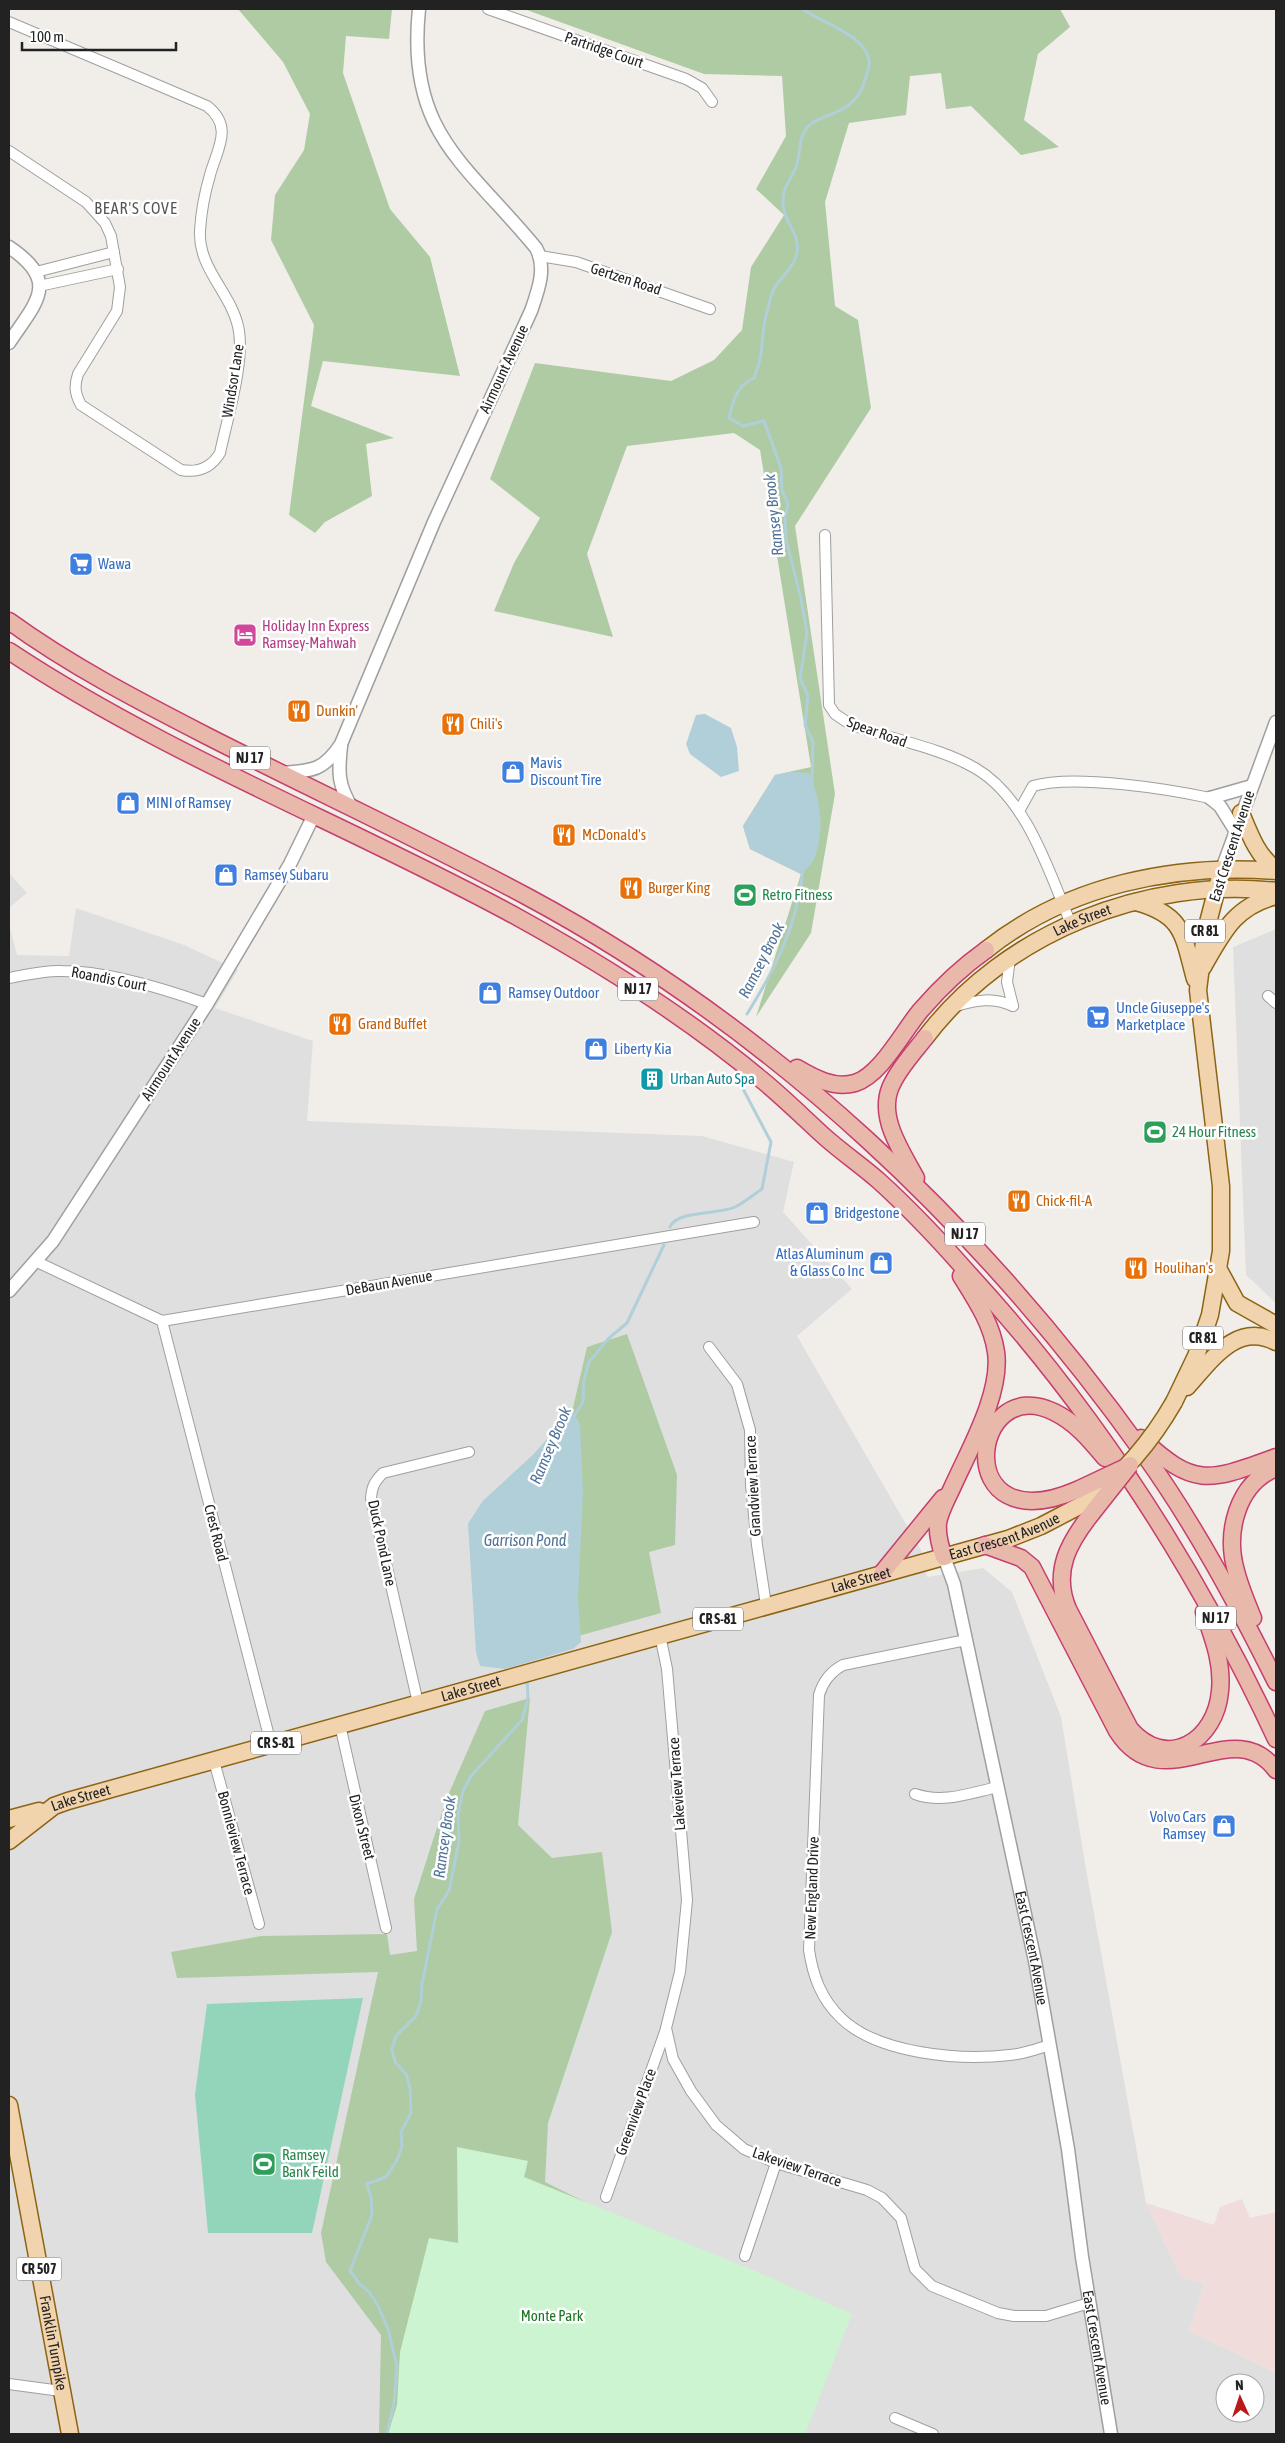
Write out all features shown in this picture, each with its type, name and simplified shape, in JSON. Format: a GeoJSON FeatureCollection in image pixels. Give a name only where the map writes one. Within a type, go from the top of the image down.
{"type":"FeatureCollection","features":[{"type":"Feature","properties":{"kind":"highway","name":"NJ 17"},"geometry":{"type":"LineString","coordinates":[[9,621],[83,670],[280,773],[499,882],[575,923],[668,982],[753,1044],[847,1121],[969,1238],[1030,1306],[1109,1408],[1145,1456],[1177,1504],[1234,1600],[1276,1682]]}},
{"type":"Feature","properties":{"kind":"highway","name":"NJ 17"},"geometry":{"type":"LineString","coordinates":[[9,651],[116,716],[515,916],[570,946],[655,1001],[762,1080],[880,1182],[937,1239],[1005,1314],[1053,1372],[1150,1508],[1189,1570],[1242,1666],[1276,1739]]}},
{"type":"Feature","properties":{"kind":"highway"},"geometry":{"type":"LineString","coordinates":[[753,1044],[820,1080],[841,1085],[861,1080],[876,1068],[936,994],[986,950]]}},
{"type":"Feature","properties":{"kind":"highway"},"geometry":{"type":"LineString","coordinates":[[924,1193],[891,1130],[887,1105],[892,1083],[925,1038]]}},
{"type":"Feature","properties":{"kind":"highway"},"geometry":{"type":"LineString","coordinates":[[937,1239],[982,1311],[992,1333],[997,1362],[996,1382],[990,1401],[938,1522],[938,1538],[944,1557]]}},
{"type":"Feature","properties":{"kind":"highway"},"geometry":{"type":"LineString","coordinates":[[1130,1465],[1086,1502],[1036,1502],[1020,1500],[1004,1493],[989,1474],[985,1458],[988,1436],[998,1422],[1013,1410],[1029,1406],[1046,1409],[1058,1414],[1082,1432],[1150,1508]]}},
{"type":"Feature","properties":{"kind":"highway"},"geometry":{"type":"LineString","coordinates":[[1109,1408],[1165,1461],[1181,1471],[1207,1476],[1242,1468],[1276,1457]]}},
{"type":"Feature","properties":{"kind":"highway"},"geometry":{"type":"LineString","coordinates":[[1242,1468],[1276,1444]]}},
{"type":"Feature","properties":{"kind":"highway"},"geometry":{"type":"LineString","coordinates":[[1130,1465],[1086,1502],[1065,1555],[1061,1574],[1065,1602],[1130,1729],[1149,1744],[1165,1749],[1190,1744],[1205,1732],[1216,1713],[1220,1690],[1220,1669],[1215,1646],[1189,1570]]}},
{"type":"Feature","properties":{"kind":"highway"},"geometry":{"type":"LineString","coordinates":[[1276,1468],[1258,1478],[1244,1495],[1237,1511],[1233,1538],[1236,1570],[1276,1676]]}},
{"type":"Feature","properties":{"kind":"highway"},"geometry":{"type":"LineString","coordinates":[[882,1573],[952,1487]]}},
{"type":"Feature","properties":{"kind":"highway"},"geometry":{"type":"LineString","coordinates":[[985,1545],[1021,1558],[1032,1567],[1117,1731],[1133,1750],[1150,1759],[1169,1762],[1229,1748],[1245,1748],[1260,1754],[1276,1770]]}},
{"type":"Feature","properties":{"kind":"main road"},"geometry":{"type":"LineString","coordinates":[[1242,813],[1256,848],[1276,870]]}},
{"type":"Feature","properties":{"kind":"main road","name":"Lake Street"},"geometry":{"type":"LineString","coordinates":[[986,950],[1026,923],[1063,905],[1102,890],[1137,880],[1168,874],[1222,869],[1276,870]]}},
{"type":"Feature","properties":{"kind":"main road","name":"East Crescent Avenue"},"geometry":{"type":"LineString","coordinates":[[1130,1465],[1155,1434],[1174,1402],[1201,1343],[1210,1315],[1219,1270],[1222,1229],[1220,1186],[1198,990],[1205,934],[1222,869]]}},
{"type":"Feature","properties":{"kind":"main road","name":"Lake Street"},"geometry":{"type":"LineString","coordinates":[[925,1038],[980,980],[1010,958],[1071,924],[1136,902],[1177,894],[1216,890],[1276,891]]}},
{"type":"Feature","properties":{"kind":"main road"},"geometry":{"type":"LineString","coordinates":[[1199,973],[1236,916],[1256,902],[1276,896]]}},
{"type":"Feature","properties":{"kind":"main road"},"geometry":{"type":"LineString","coordinates":[[1136,902],[1164,912],[1173,919],[1182,934],[1198,990]]}},
{"type":"Feature","properties":{"kind":"main road"},"geometry":{"type":"LineString","coordinates":[[1219,1270],[1237,1303],[1276,1325]]}},
{"type":"Feature","properties":{"kind":"main road"},"geometry":{"type":"LineString","coordinates":[[1174,1402],[1229,1343],[1251,1336],[1276,1342]]}},
{"type":"Feature","properties":{"kind":"main road","name":"East Crescent Avenue"},"geometry":{"type":"LineString","coordinates":[[944,1557],[1034,1529],[1086,1502]]}},
{"type":"Feature","properties":{"kind":"main road","name":"Lake Street"},"geometry":{"type":"LineString","coordinates":[[9,1841],[54,1806],[766,1605],[944,1557]]}},
{"type":"Feature","properties":{"kind":"main road"},"geometry":{"type":"LineString","coordinates":[[9,1819],[54,1806]]}},
{"type":"Feature","properties":{"kind":"main road","name":"Franklin Turnpike"},"geometry":{"type":"LineString","coordinates":[[9,2105],[70,2434]]}},
{"type":"Feature","properties":{"kind":"street"},"geometry":{"type":"LineString","coordinates":[[419,9],[416,34],[418,75],[431,118],[452,154],[527,238],[540,256]]}},
{"type":"Feature","properties":{"kind":"street","name":"Partridge Court"},"geometry":{"type":"LineString","coordinates":[[488,9],[686,80],[702,88],[712,102]]}},
{"type":"Feature","properties":{"kind":"street","name":"Windsor Lane"},"geometry":{"type":"LineString","coordinates":[[9,22],[207,106],[216,112],[221,123],[222,134],[210,175],[200,231],[200,246],[204,258],[238,324],[240,354],[220,453],[215,462],[206,469],[181,470],[81,405],[76,395],[75,384],[78,374],[116,311],[120,293],[118,270],[111,236],[105,223],[86,202],[9,151]]}},
{"type":"Feature","properties":{"kind":"street"},"geometry":{"type":"LineString","coordinates":[[9,247],[32,265],[36,272],[39,286],[36,302],[9,343]]}},
{"type":"Feature","properties":{"kind":"street"},"geometry":{"type":"LineString","coordinates":[[36,272],[72,265],[82,259],[114,252]]}},
{"type":"Feature","properties":{"kind":"street","name":"Gertzen Road"},"geometry":{"type":"LineString","coordinates":[[540,256],[576,262],[710,309]]}},
{"type":"Feature","properties":{"kind":"street","name":"Airmount Avenue"},"geometry":{"type":"LineString","coordinates":[[280,773],[305,772],[318,768],[332,758],[341,744],[434,522],[531,311],[540,283],[540,256]]}},
{"type":"Feature","properties":{"kind":"street"},"geometry":{"type":"LineString","coordinates":[[39,286],[118,270]]}},
{"type":"Feature","properties":{"kind":"street","name":"Spear Road"},"geometry":{"type":"LineString","coordinates":[[825,535],[827,693],[829,705],[835,714],[850,724],[938,753],[976,769],[1000,786],[1028,826],[1071,924]]}},
{"type":"Feature","properties":{"kind":"street","name":"East Crescent Avenue"},"geometry":{"type":"LineString","coordinates":[[1222,869],[1276,722]]}},
{"type":"Feature","properties":{"kind":"street","name":"Airmount Avenue"},"geometry":{"type":"LineString","coordinates":[[341,744],[339,773],[341,788],[352,809]]}},
{"type":"Feature","properties":{"kind":"street"},"geometry":{"type":"LineString","coordinates":[[1019,811],[1034,786],[1045,783],[1149,788],[1210,798],[1252,786]]}},
{"type":"Feature","properties":{"kind":"street"},"geometry":{"type":"LineString","coordinates":[[1210,798],[1220,806],[1235,830]]}},
{"type":"Feature","properties":{"kind":"street","name":"Airmount Avenue"},"geometry":{"type":"LineString","coordinates":[[9,1291],[52,1241],[207,1004],[290,864],[314,815]]}},
{"type":"Feature","properties":{"kind":"street"},"geometry":{"type":"LineString","coordinates":[[953,1007],[984,1000],[999,1001],[1014,1006],[1007,982],[1010,958]]}},
{"type":"Feature","properties":{"kind":"street","name":"Roandis Court"},"geometry":{"type":"LineString","coordinates":[[9,978],[40,972],[82,971],[174,992],[207,1004]]}},
{"type":"Feature","properties":{"kind":"street","name":"DeBaun Avenue"},"geometry":{"type":"LineString","coordinates":[[162,1321],[754,1222]]}},
{"type":"Feature","properties":{"kind":"street"},"geometry":{"type":"LineString","coordinates":[[36,1261],[162,1321]]}},
{"type":"Feature","properties":{"kind":"street","name":"Crest Road"},"geometry":{"type":"LineString","coordinates":[[162,1321],[271,1744]]}},
{"type":"Feature","properties":{"kind":"street","name":"Grandview Terrace"},"geometry":{"type":"LineString","coordinates":[[709,1347],[737,1384],[750,1430],[751,1485],[759,1563],[766,1605]]}},
{"type":"Feature","properties":{"kind":"street","name":"Duck Pond Lane"},"geometry":{"type":"LineString","coordinates":[[418,1703],[371,1498],[372,1488],[375,1481],[383,1473],[469,1452]]}},
{"type":"Feature","properties":{"kind":"street","name":"East Crescent Avenue"},"geometry":{"type":"LineString","coordinates":[[944,1557],[954,1584],[1035,1962],[1050,2045],[1111,2434]]}},
{"type":"Feature","properties":{"kind":"street","name":"Lakeview Terrace"},"geometry":{"type":"LineString","coordinates":[[660,1635],[667,1668],[687,1900],[680,1972],[666,2028],[673,2059],[681,2074],[716,2125],[744,2149],[776,2162],[867,2190],[882,2198],[901,2218],[915,2268],[922,2278],[943,2292],[998,2313],[1022,2316],[1056,2314],[1089,2302]]}},
{"type":"Feature","properties":{"kind":"street","name":"New England Drive"},"geometry":{"type":"LineString","coordinates":[[966,1640],[844,1665],[834,1670],[822,1686],[819,1695],[809,1950],[812,1967],[823,1996],[842,2019],[868,2036],[884,2042],[916,2051],[976,2057],[1008,2056],[1027,2053],[1050,2045]]}},
{"type":"Feature","properties":{"kind":"street","name":"Dixon Street"},"geometry":{"type":"LineString","coordinates":[[340,1725],[386,1928]]}},
{"type":"Feature","properties":{"kind":"street","name":"Bonnieview Terrace"},"geometry":{"type":"LineString","coordinates":[[214,1761],[259,1924]]}},
{"type":"Feature","properties":{"kind":"street"},"geometry":{"type":"LineString","coordinates":[[915,1794],[929,1799],[945,1799],[998,1787]]}},
{"type":"Feature","properties":{"kind":"street","name":"Greenview Place"},"geometry":{"type":"LineString","coordinates":[[606,2197],[666,2028]]}},
{"type":"Feature","properties":{"kind":"street"},"geometry":{"type":"LineString","coordinates":[[745,2256],[776,2162]]}},
{"type":"Feature","properties":{"kind":"street"},"geometry":{"type":"LineString","coordinates":[[9,2384],[61,2391]]}},
{"type":"Feature","properties":{"kind":"street"},"geometry":{"type":"LineString","coordinates":[[895,2418],[933,2434]]}},
{"type":"Feature","properties":{"kind":"shaded area"},"geometry":{"type":"Polygon","coordinates":[[[9,873],[27,893],[9,908],[9,873]]]}},
{"type":"Feature","properties":{"kind":"shaded area"},"geometry":{"type":"Polygon","coordinates":[[[76,908],[184,945],[238,970],[215,1008],[313,1041],[307,1121],[702,1136],[794,1162],[783,1212],[852,1289],[797,1336],[921,1550],[927,1577],[983,1568],[1012,1592],[1061,1717],[1086,1869],[1146,2203],[1181,2277],[1204,2284],[1189,2331],[1276,2373],[1276,2434],[9,2434],[9,925],[17,955],[69,956],[76,908]]]}},
{"type":"Feature","properties":{"kind":"shaded area"},"geometry":{"type":"Polygon","coordinates":[[[1276,929],[1276,1303],[1246,1275],[1233,947],[1276,929]]]}},
{"type":"Feature","properties":{"kind":"shaded area"},"geometry":{"type":"Polygon","coordinates":[[[1242,2199],[1250,2218],[1276,2212],[1276,2373],[1189,2331],[1204,2284],[1181,2277],[1146,2203],[1214,2225],[1220,2207],[1242,2199]]]}},
{"type":"Feature","properties":{"kind":"green space"},"geometry":{"type":"Polygon","coordinates":[[[238,9],[392,9],[389,39],[346,36],[343,73],[390,209],[430,257],[460,376],[323,361],[311,406],[394,438],[366,444],[372,496],[325,522],[315,533],[289,515],[314,325],[271,240],[275,195],[304,150],[310,114],[283,62],[238,9]]]}},
{"type":"Feature","properties":{"kind":"green space"},"geometry":{"type":"Polygon","coordinates":[[[524,9],[1060,9],[1070,27],[1038,54],[1024,120],[1059,147],[1021,155],[971,106],[946,109],[941,73],[910,76],[906,115],[849,123],[825,202],[835,306],[858,320],[871,408],[795,526],[835,794],[811,933],[756,1017],[801,874],[750,849],[743,826],[775,775],[811,767],[760,450],[734,433],[627,446],[587,554],[613,637],[494,611],[514,563],[540,518],[490,479],[535,363],[671,381],[714,360],[742,330],[751,267],[784,215],[756,189],[786,136],[782,76],[704,74],[524,9]]]}},
{"type":"Feature","properties":{"kind":"green space"},"geometry":{"type":"Polygon","coordinates":[[[627,1334],[677,1475],[675,1545],[649,1552],[661,1613],[495,1659],[468,1524],[483,1501],[533,1455],[572,1412],[587,1347],[627,1334]]]}},
{"type":"Feature","properties":{"kind":"green space"},"geometry":{"type":"Polygon","coordinates":[[[530,1698],[518,1825],[552,1858],[602,1852],[612,1932],[548,2123],[545,2182],[722,2270],[684,2434],[379,2434],[381,2335],[326,2262],[321,2233],[378,1972],[177,1978],[171,1952],[261,1936],[387,1934],[390,1955],[417,1951],[414,1899],[446,1800],[485,1711],[530,1698]]]}},
{"type":"Feature","properties":{"kind":"green space","name":"Ramsey Bank Feild"},"geometry":{"type":"Polygon","coordinates":[[[363,1998],[312,2233],[208,2233],[195,2095],[207,2004],[363,1998]]]}},
{"type":"Feature","properties":{"kind":"green space","name":"Monte Park"},"geometry":{"type":"Polygon","coordinates":[[[457,2147],[528,2161],[524,2177],[753,2270],[852,2314],[805,2434],[388,2434],[397,2405],[400,2352],[429,2238],[458,2243],[457,2147]]]}},
{"type":"Feature","properties":{"kind":"water"},"geometry":{"type":"Polygon","coordinates":[[[705,714],[731,728],[737,747],[739,771],[721,777],[690,754],[686,744],[696,715],[705,714]]]}},
{"type":"Feature","properties":{"kind":"water"},"geometry":{"type":"Polygon","coordinates":[[[790,772],[809,773],[819,805],[820,838],[812,863],[801,874],[750,849],[743,826],[775,775],[790,772]]]}},
{"type":"Feature","properties":{"kind":"water","name":"Garrison Pond"},"geometry":{"type":"Polygon","coordinates":[[[572,1412],[580,1424],[583,1493],[578,1599],[581,1642],[573,1649],[505,1669],[480,1666],[476,1652],[468,1524],[483,1501],[533,1455],[572,1412]]]}},
{"type":"Feature","properties":{"kind":"waterway","name":"Ramsey Brook"},"geometry":{"type":"LineString","coordinates":[[803,9],[842,30],[860,44],[866,52],[869,68],[859,93],[852,103],[808,126],[803,134],[797,164],[783,196],[784,210],[797,240],[797,252],[791,267],[773,291],[766,317],[761,356],[754,378],[739,390],[729,418],[743,426],[764,421],[781,468],[782,490],[788,504],[785,517],[786,539],[801,599],[807,633],[800,679],[808,696],[805,725],[813,742],[812,783]]}},
{"type":"Feature","properties":{"kind":"waterway","name":"Ramsey Brook"},"geometry":{"type":"LineString","coordinates":[[747,1014],[767,980],[791,926],[803,869]]}},
{"type":"Feature","properties":{"kind":"waterway","name":"Ramsey Brook"},"geometry":{"type":"LineString","coordinates":[[670,1227],[674,1222],[689,1215],[735,1207],[762,1189],[771,1142],[741,1085]]}},
{"type":"Feature","properties":{"kind":"waterway","name":"Ramsey Brook"},"geometry":{"type":"LineString","coordinates":[[573,1418],[583,1402],[584,1380],[589,1362],[608,1339],[627,1323],[664,1245]]}},
{"type":"Feature","properties":{"kind":"waterway","name":"Ramsey Brook"},"geometry":{"type":"LineString","coordinates":[[387,2434],[394,2403],[397,2366],[388,2329],[378,2306],[370,2293],[350,2271],[372,2215],[371,2198],[367,2184],[386,2177],[396,2162],[402,2147],[401,2132],[411,2113],[410,2088],[406,2074],[395,2062],[392,2049],[396,2036],[416,2016],[421,2002],[422,1984],[437,1909],[449,1891],[459,1841],[458,1815],[463,1791],[471,1776],[522,1720],[528,1698],[527,1679]]}},
{"type":"Feature","properties":{"kind":"place","name":"Wawa"},"geometry":{"type":"Point","coordinates":[81,564]}},
{"type":"Feature","properties":{"kind":"place","name":"Holiday Inn Express Ramsey-Mahwah"},"geometry":{"type":"Point","coordinates":[245,635]}},
{"type":"Feature","properties":{"kind":"place","name":"Dunkin'"},"geometry":{"type":"Point","coordinates":[299,711]}},
{"type":"Feature","properties":{"kind":"place","name":"Chili's"},"geometry":{"type":"Point","coordinates":[453,724]}},
{"type":"Feature","properties":{"kind":"place","name":"Mavis Discount Tire"},"geometry":{"type":"Point","coordinates":[513,772]}},
{"type":"Feature","properties":{"kind":"place","name":"MINI of Ramsey"},"geometry":{"type":"Point","coordinates":[128,803]}},
{"type":"Feature","properties":{"kind":"place","name":"McDonald's"},"geometry":{"type":"Point","coordinates":[564,835]}},
{"type":"Feature","properties":{"kind":"place","name":"Ramsey Subaru"},"geometry":{"type":"Point","coordinates":[226,875]}},
{"type":"Feature","properties":{"kind":"place","name":"Burger King"},"geometry":{"type":"Point","coordinates":[631,888]}},
{"type":"Feature","properties":{"kind":"place","name":"Retro Fitness"},"geometry":{"type":"Point","coordinates":[745,895]}},
{"type":"Feature","properties":{"kind":"place","name":"Ramsey Outdoor"},"geometry":{"type":"Point","coordinates":[490,993]}},
{"type":"Feature","properties":{"kind":"place","name":"Uncle Giuseppe's Marketplace"},"geometry":{"type":"Point","coordinates":[1098,1017]}},
{"type":"Feature","properties":{"kind":"place","name":"Grand Buffet"},"geometry":{"type":"Point","coordinates":[340,1024]}},
{"type":"Feature","properties":{"kind":"place","name":"Liberty Kia"},"geometry":{"type":"Point","coordinates":[596,1049]}},
{"type":"Feature","properties":{"kind":"place","name":"Urban Auto Spa"},"geometry":{"type":"Point","coordinates":[652,1079]}},
{"type":"Feature","properties":{"kind":"place","name":"24 Hour Fitness"},"geometry":{"type":"Point","coordinates":[1155,1132]}},
{"type":"Feature","properties":{"kind":"place","name":"Chick-fil-A"},"geometry":{"type":"Point","coordinates":[1019,1201]}},
{"type":"Feature","properties":{"kind":"place","name":"Bridgestone"},"geometry":{"type":"Point","coordinates":[817,1213]}},
{"type":"Feature","properties":{"kind":"place","name":"Atlas Aluminum & Glass Co Inc"},"geometry":{"type":"Point","coordinates":[881,1263]}},
{"type":"Feature","properties":{"kind":"place","name":"Houlihan's"},"geometry":{"type":"Point","coordinates":[1136,1268]}},
{"type":"Feature","properties":{"kind":"place","name":"Volvo Cars Ramsey"},"geometry":{"type":"Point","coordinates":[1224,1826]}},
{"type":"Feature","properties":{"kind":"place","name":"Ramsey Bank Feild"},"geometry":{"type":"Point","coordinates":[264,2164]}},
{"type":"Feature","properties":{"kind":"district","name":"BEAR'S COVE"},"geometry":{"type":"Point","coordinates":[136,208]}}]}
